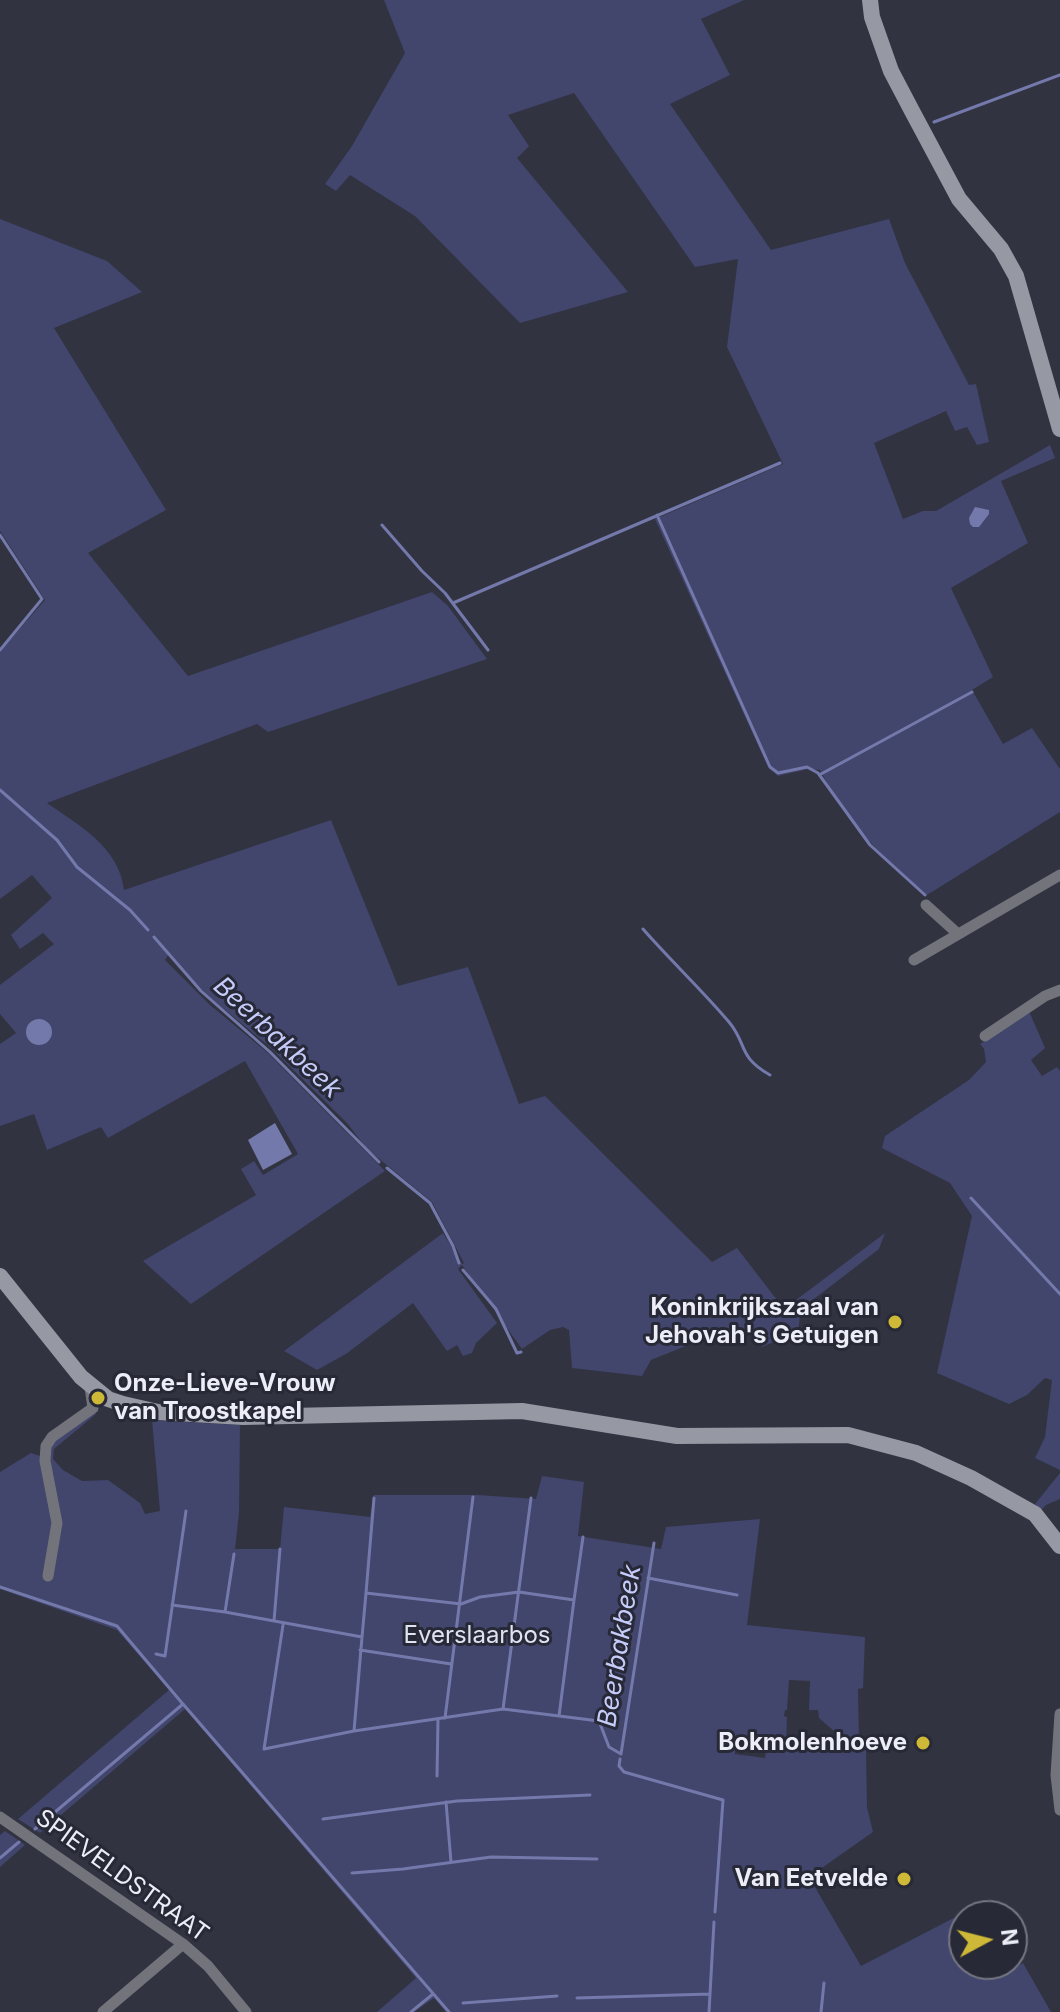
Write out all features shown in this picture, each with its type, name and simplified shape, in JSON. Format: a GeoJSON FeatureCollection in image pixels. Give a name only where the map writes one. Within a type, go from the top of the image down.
{"type":"FeatureCollection","features":[{"type":"Feature","properties":{"kind":"street"},"geometry":{"type":"LineString","coordinates":[[870,0],[872,17],[891,71],[959,199],[1001,249],[1016,276],[1029,312],[1060,429]]}},
{"type":"Feature","properties":{"kind":"street"},"geometry":{"type":"LineString","coordinates":[[914,960],[1060,875]]}},
{"type":"Feature","properties":{"kind":"street"},"geometry":{"type":"LineString","coordinates":[[926,905],[958,934]]}},
{"type":"Feature","properties":{"kind":"street"},"geometry":{"type":"LineString","coordinates":[[985,1036],[1045,996],[1060,990]]}},
{"type":"Feature","properties":{"kind":"street"},"geometry":{"type":"LineString","coordinates":[[0,1276],[90,1387],[108,1399],[158,1412],[215,1416],[522,1411],[677,1436],[848,1435],[916,1453],[971,1478],[1035,1514],[1060,1546]]}},
{"type":"Feature","properties":{"kind":"street"},"geometry":{"type":"LineString","coordinates":[[90,1387],[93,1408]]}},
{"type":"Feature","properties":{"kind":"street"},"geometry":{"type":"LineString","coordinates":[[48,1576],[57,1523],[45,1461],[46,1446],[52,1437],[108,1399]]}},
{"type":"Feature","properties":{"kind":"street"},"geometry":{"type":"LineString","coordinates":[[1060,1714],[1056,1775],[1060,1810]]}},
{"type":"Feature","properties":{"kind":"street","name":"SPIEVELDSTRAAT"},"geometry":{"type":"LineString","coordinates":[[0,1817],[183,1944],[208,1966],[246,2012]]}},
{"type":"Feature","properties":{"kind":"street"},"geometry":{"type":"LineString","coordinates":[[103,2012],[183,1944]]}},
{"type":"Feature","properties":{"kind":"green space"},"geometry":{"type":"Polygon","coordinates":[[[384,0],[744,0],[701,19],[730,75],[670,104],[771,250],[889,219],[905,263],[969,385],[976,384],[989,442],[977,445],[967,427],[955,431],[946,411],[874,443],[903,519],[923,511],[936,511],[1050,445],[1055,458],[1001,481],[1028,543],[951,588],[993,677],[972,690],[1003,744],[1032,728],[1060,769],[1060,812],[927,895],[895,868],[867,838],[820,770],[808,769],[778,776],[768,767],[655,519],[783,464],[727,347],[738,259],[695,267],[574,93],[508,115],[529,146],[517,158],[628,292],[520,323],[415,216],[350,175],[336,191],[325,184],[352,146],[405,53],[384,0]]]}},
{"type":"Feature","properties":{"kind":"green space"},"geometry":{"type":"Polygon","coordinates":[[[0,219],[107,261],[142,292],[54,328],[166,510],[88,553],[188,676],[432,592],[448,606],[487,659],[268,732],[257,724],[47,803],[85,829],[106,850],[121,875],[124,890],[331,820],[398,986],[468,967],[519,1104],[545,1096],[712,1262],[737,1248],[784,1309],[885,1233],[879,1249],[801,1309],[798,1332],[784,1341],[780,1339],[762,1347],[755,1333],[708,1343],[708,1337],[651,1360],[642,1376],[572,1368],[569,1330],[563,1327],[550,1330],[522,1349],[462,1265],[458,1269],[497,1323],[476,1343],[472,1353],[463,1356],[457,1345],[447,1351],[413,1303],[346,1354],[317,1370],[284,1351],[443,1233],[464,1263],[432,1202],[367,1149],[347,1123],[271,1048],[207,995],[169,954],[165,960],[210,1005],[268,1053],[385,1171],[191,1304],[143,1261],[256,1195],[241,1169],[254,1161],[263,1175],[298,1154],[245,1061],[108,1138],[101,1127],[47,1150],[34,1114],[0,1126],[0,1044],[16,1033],[0,1014],[0,985],[54,944],[43,933],[20,949],[11,935],[52,898],[32,875],[0,899],[0,651],[45,600],[0,531],[0,219]]]}},
{"type":"Feature","properties":{"kind":"green space"},"geometry":{"type":"Polygon","coordinates":[[[1029,1011],[1045,1048],[1031,1060],[1042,1076],[1057,1067],[1060,1071],[1060,1470],[1035,1458],[1045,1437],[1052,1380],[1045,1378],[1027,1395],[1009,1404],[937,1373],[972,1216],[950,1183],[882,1148],[885,1136],[969,1080],[986,1062],[980,1044],[1029,1011]]]}},
{"type":"Feature","properties":{"kind":"green space","name":"Everslaarbos"},"geometry":{"type":"Polygon","coordinates":[[[89,1405],[96,1414],[54,1449],[53,1459],[63,1470],[82,1481],[108,1480],[140,1503],[145,1514],[160,1511],[152,1420],[240,1425],[239,1513],[235,1549],[280,1549],[284,1507],[370,1517],[374,1495],[478,1495],[536,1499],[542,1476],[584,1482],[578,1536],[661,1549],[666,1527],[760,1519],[747,1625],[865,1637],[863,1688],[858,1689],[859,1741],[842,1738],[819,1718],[818,1710],[809,1710],[810,1681],[789,1680],[784,1716],[787,1717],[786,1748],[866,1747],[867,1807],[873,1832],[809,1877],[861,1966],[948,1921],[948,1980],[1028,1980],[1028,1972],[1051,2012],[446,2012],[434,1998],[414,2012],[377,2012],[416,1978],[185,1709],[40,1833],[18,1819],[169,1690],[117,1630],[0,1589],[0,1472],[31,1453],[40,1456],[51,1433],[89,1405]],[[736,1735],[735,1754],[765,1758],[768,1737],[736,1735]]]}},
{"type":"Feature","properties":{"kind":"green space"},"geometry":{"type":"Polygon","coordinates":[[[1060,1473],[1060,1499],[1041,1510],[1035,1504],[1060,1473]]]}},
{"type":"Feature","properties":{"kind":"green space"},"geometry":{"type":"Polygon","coordinates":[[[5,1831],[25,1845],[0,1867],[0,1835],[5,1831]]]}},
{"type":"Feature","properties":{"kind":"shaded area"},"geometry":{"type":"Polygon","coordinates":[[[975,507],[989,510],[979,527],[970,524],[969,518],[975,507]]]}},
{"type":"Feature","properties":{"kind":"shaded area"},"geometry":{"type":"Polygon","coordinates":[[[39,1019],[48,1023],[52,1032],[48,1041],[39,1045],[30,1041],[26,1032],[30,1023],[39,1019]]]}},
{"type":"Feature","properties":{"kind":"shaded area"},"geometry":{"type":"Polygon","coordinates":[[[275,1123],[292,1154],[263,1170],[248,1140],[275,1123]]]}},
{"type":"Feature","properties":{"kind":"waterway"},"geometry":{"type":"LineString","coordinates":[[934,122],[1060,75]]}},
{"type":"Feature","properties":{"kind":"waterway"},"geometry":{"type":"LineString","coordinates":[[453,603],[780,463]]}},
{"type":"Feature","properties":{"kind":"waterway"},"geometry":{"type":"LineString","coordinates":[[657,515],[770,767],[778,773],[807,767],[818,773],[870,845],[925,895]]}},
{"type":"Feature","properties":{"kind":"waterway"},"geometry":{"type":"LineString","coordinates":[[382,525],[445,593],[488,650]]}},
{"type":"Feature","properties":{"kind":"waterway","name":"Beerbakbeek"},"geometry":{"type":"LineString","coordinates":[[0,535],[42,599],[0,650]]}},
{"type":"Feature","properties":{"kind":"waterway"},"geometry":{"type":"LineString","coordinates":[[821,774],[972,692]]}},
{"type":"Feature","properties":{"kind":"waterway","name":"Beerbakbeek"},"geometry":{"type":"LineString","coordinates":[[0,790],[57,840],[77,867],[130,910],[148,930]]}},
{"type":"Feature","properties":{"kind":"waterway"},"geometry":{"type":"LineString","coordinates":[[643,929],[729,1022],[752,1062],[770,1075]]}},
{"type":"Feature","properties":{"kind":"waterway","name":"Beerbakbeek"},"geometry":{"type":"LineString","coordinates":[[154,937],[201,991],[270,1052],[379,1162]]}},
{"type":"Feature","properties":{"kind":"waterway","name":"Beerbakbeek"},"geometry":{"type":"LineString","coordinates":[[387,1168],[430,1203],[459,1263]]}},
{"type":"Feature","properties":{"kind":"waterway"},"geometry":{"type":"LineString","coordinates":[[971,1198],[1060,1294]]}},
{"type":"Feature","properties":{"kind":"waterway","name":"Beerbakbeek"},"geometry":{"type":"LineString","coordinates":[[463,1270],[496,1309],[517,1353],[521,1352]]}},
{"type":"Feature","properties":{"kind":"waterway"},"geometry":{"type":"LineString","coordinates":[[445,1718],[473,1497]]}},
{"type":"Feature","properties":{"kind":"waterway"},"geometry":{"type":"LineString","coordinates":[[366,1593],[374,1498]]}},
{"type":"Feature","properties":{"kind":"waterway"},"geometry":{"type":"LineString","coordinates":[[503,1709],[531,1498]]}},
{"type":"Feature","properties":{"kind":"waterway"},"geometry":{"type":"LineString","coordinates":[[156,1654],[165,1656],[186,1511]]}},
{"type":"Feature","properties":{"kind":"waterway"},"geometry":{"type":"LineString","coordinates":[[574,1600],[583,1537]]}},
{"type":"Feature","properties":{"kind":"waterway"},"geometry":{"type":"LineString","coordinates":[[172,1605],[362,1637],[366,1593],[461,1604],[480,1597],[519,1592],[574,1600],[559,1716],[599,1721],[609,1747],[621,1754],[654,1543]]}},
{"type":"Feature","properties":{"kind":"waterway"},"geometry":{"type":"LineString","coordinates":[[274,1621],[280,1549]]}},
{"type":"Feature","properties":{"kind":"waterway"},"geometry":{"type":"LineString","coordinates":[[225,1612],[234,1554]]}},
{"type":"Feature","properties":{"kind":"waterway"},"geometry":{"type":"LineString","coordinates":[[648,1578],[737,1595]]}},
{"type":"Feature","properties":{"kind":"waterway"},"geometry":{"type":"LineString","coordinates":[[0,1587],[117,1626],[182,1703]]}},
{"type":"Feature","properties":{"kind":"waterway"},"geometry":{"type":"LineString","coordinates":[[283,1625],[264,1749],[354,1731],[503,1709],[559,1716]]}},
{"type":"Feature","properties":{"kind":"waterway"},"geometry":{"type":"LineString","coordinates":[[354,1731],[362,1637]]}},
{"type":"Feature","properties":{"kind":"waterway"},"geometry":{"type":"LineString","coordinates":[[360,1650],[451,1664]]}},
{"type":"Feature","properties":{"kind":"waterway"},"geometry":{"type":"LineString","coordinates":[[35,1829],[183,1704],[449,2012]]}},
{"type":"Feature","properties":{"kind":"waterway"},"geometry":{"type":"LineString","coordinates":[[437,1776],[438,1720]]}},
{"type":"Feature","properties":{"kind":"waterway","name":"Beerbakbeek"},"geometry":{"type":"LineString","coordinates":[[620,1759],[619,1766],[624,1772],[723,1800],[715,1912]]}},
{"type":"Feature","properties":{"kind":"waterway"},"geometry":{"type":"LineString","coordinates":[[323,1819],[457,1801],[590,1795]]}},
{"type":"Feature","properties":{"kind":"waterway"},"geometry":{"type":"LineString","coordinates":[[446,1802],[451,1862]]}},
{"type":"Feature","properties":{"kind":"waterway"},"geometry":{"type":"LineString","coordinates":[[0,1858],[19,1842]]}},
{"type":"Feature","properties":{"kind":"waterway"},"geometry":{"type":"LineString","coordinates":[[352,1873],[491,1857],[597,1859]]}},
{"type":"Feature","properties":{"kind":"waterway","name":"Beerbakbeek"},"geometry":{"type":"LineString","coordinates":[[709,2012],[714,1922]]}},
{"type":"Feature","properties":{"kind":"waterway"},"geometry":{"type":"LineString","coordinates":[[821,2012],[824,1983]]}},
{"type":"Feature","properties":{"kind":"waterway"},"geometry":{"type":"LineString","coordinates":[[411,2012],[433,1994]]}},
{"type":"Feature","properties":{"kind":"waterway"},"geometry":{"type":"LineString","coordinates":[[577,1998],[710,1994]]}},
{"type":"Feature","properties":{"kind":"waterway"},"geometry":{"type":"LineString","coordinates":[[463,2003],[557,1996]]}},
{"type":"Feature","properties":{"kind":"place","name":"Koninkrijkszaal van Jehovah's Getuigen"},"geometry":{"type":"Point","coordinates":[895,1322]}},
{"type":"Feature","properties":{"kind":"place","name":"Onze-Lieve-Vrouw van Troostkapel"},"geometry":{"type":"Point","coordinates":[98,1398]}},
{"type":"Feature","properties":{"kind":"place","name":"Bokmolenhoeve"},"geometry":{"type":"Point","coordinates":[923,1743]}},
{"type":"Feature","properties":{"kind":"place","name":"Van Eetvelde"},"geometry":{"type":"Point","coordinates":[904,1879]}}]}
